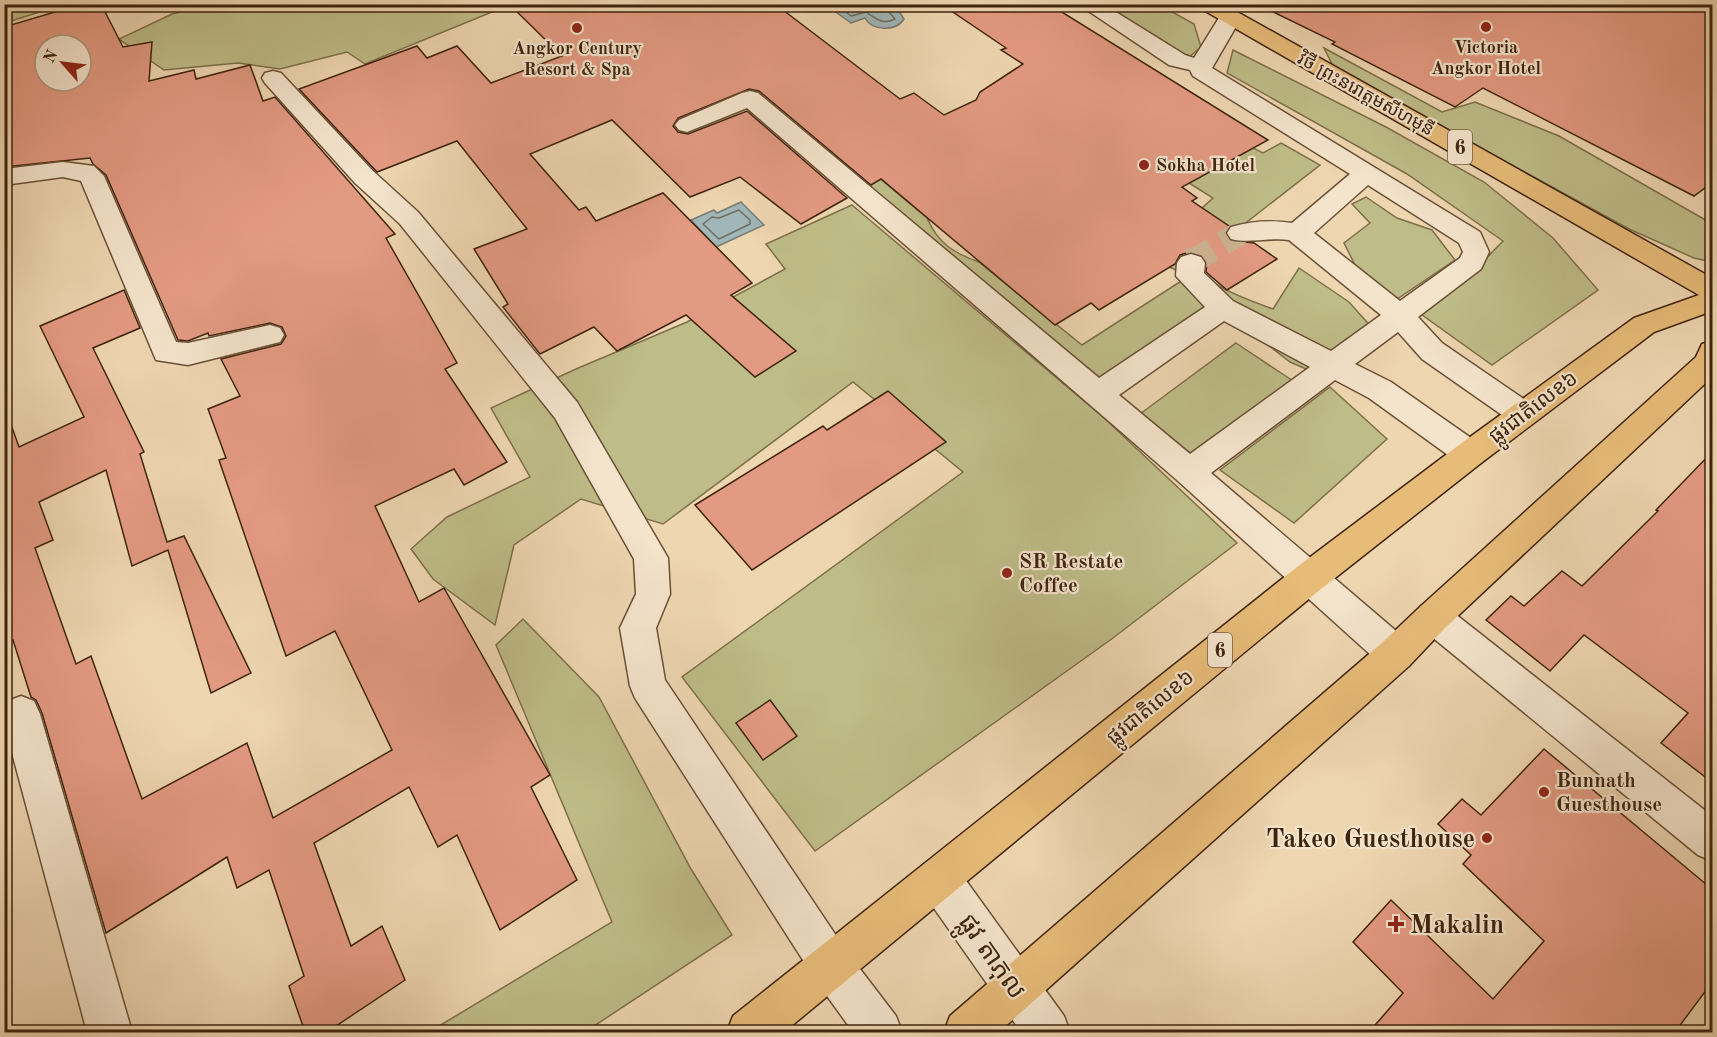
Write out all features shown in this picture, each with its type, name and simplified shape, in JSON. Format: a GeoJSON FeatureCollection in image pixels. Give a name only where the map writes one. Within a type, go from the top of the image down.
{"type":"FeatureCollection","features":[{"type":"Feature","properties":{"kind":"main road","name":"វិថី ព្រះនរោត្ដមសីហមុនី"},"geometry":{"type":"LineString","coordinates":[[1207,4],[1713,290]]}},
{"type":"Feature","properties":{"kind":"main road","name":"ផ្លូវជាតិលេខ៦"},"geometry":{"type":"LineString","coordinates":[[749,1032],[1309,578],[1470,454],[1644,324],[1713,301]]}},
{"type":"Feature","properties":{"kind":"main road"},"geometry":{"type":"LineString","coordinates":[[966,1032],[1016,991],[1395,654],[1710,362],[1713,352]]}},
{"type":"Feature","properties":{"kind":"street"},"geometry":{"type":"LineString","coordinates":[[1088,4],[1177,60],[1200,66]]}},
{"type":"Feature","properties":{"kind":"street"},"geometry":{"type":"LineString","coordinates":[[1189,472],[1471,263],[1476,252],[1471,238],[1206,76],[1200,66],[1230,18]]}},
{"type":"Feature","properties":{"kind":"street"},"geometry":{"type":"LineString","coordinates":[[273,78],[364,177],[416,226],[458,274],[566,410],[651,558],[653,594],[638,628],[648,686],[832,967],[880,1032]]}},
{"type":"Feature","properties":{"kind":"street"},"geometry":{"type":"LineString","coordinates":[[687,125],[750,98],[1189,472],[1395,654]]}},
{"type":"Feature","properties":{"kind":"street"},"geometry":{"type":"LineString","coordinates":[[4,177],[59,169],[88,172],[92,176],[166,352],[188,354],[270,335]]}},
{"type":"Feature","properties":{"kind":"street"},"geometry":{"type":"LineString","coordinates":[[1297,233],[1366,174]]}},
{"type":"Feature","properties":{"kind":"street"},"geometry":{"type":"LineString","coordinates":[[1240,233],[1274,230],[1297,233],[1324,252],[1400,316],[1432,351],[1523,414]]}},
{"type":"Feature","properties":{"kind":"street"},"geometry":{"type":"LineString","coordinates":[[1191,263],[1190,276],[1223,308],[1380,390],[1470,454]]}},
{"type":"Feature","properties":{"kind":"street"},"geometry":{"type":"LineString","coordinates":[[1097,395],[1223,308]]}},
{"type":"Feature","properties":{"kind":"street"},"geometry":{"type":"LineString","coordinates":[[1433,617],[1713,841]]}},
{"type":"Feature","properties":{"kind":"street"},"geometry":{"type":"LineString","coordinates":[[21,714],[110,1032]]}},
{"type":"Feature","properties":{"kind":"street","name":"ផ្លូវ តាភុល"},"geometry":{"type":"LineString","coordinates":[[939,879],[1016,991],[1048,1032]]}},
{"type":"Feature","properties":{"kind":"shaded area"},"geometry":{"type":"Polygon","coordinates":[[[5,4],[62,4],[62,5],[5,23],[5,4]]]}},
{"type":"Feature","properties":{"kind":"shaded area"},"geometry":{"type":"Polygon","coordinates":[[[207,5],[509,5],[365,64],[347,52],[280,69],[238,63],[164,70],[119,39],[172,14],[207,5]]]}},
{"type":"Feature","properties":{"kind":"shaded area"},"geometry":{"type":"Polygon","coordinates":[[[1085,5],[1140,5],[1138,9],[1167,9],[1194,24],[1201,47],[1183,62],[1085,5]]]}},
{"type":"Feature","properties":{"kind":"shaded area"},"geometry":{"type":"Polygon","coordinates":[[[1324,48],[1442,112],[1475,102],[1559,136],[1709,222],[1712,219],[1712,262],[1694,258],[1629,229],[1334,68],[1324,48]]]}},
{"type":"Feature","properties":{"kind":"shaded area"},"geometry":{"type":"Polygon","coordinates":[[[1233,50],[1386,127],[1484,182],[1553,238],[1598,290],[1492,365],[1418,312],[1467,278],[1503,241],[1407,174],[1227,73],[1233,50]]]}},
{"type":"Feature","properties":{"kind":"shaded area"},"geometry":{"type":"Polygon","coordinates":[[[827,134],[927,218],[941,241],[947,246],[979,262],[1082,345],[1189,276],[1152,259],[1185,248],[1191,260],[1210,280],[1234,294],[1273,309],[1299,268],[1349,302],[1373,329],[1315,373],[1290,362],[1254,334],[1217,313],[1103,391],[808,148],[827,134]]]}},
{"type":"Feature","properties":{"kind":"shaded area"},"geometry":{"type":"Polygon","coordinates":[[[1281,143],[1320,165],[1243,225],[1223,228],[1202,208],[1213,198],[1189,183],[1253,148],[1263,153],[1281,143]]]}},
{"type":"Feature","properties":{"kind":"shaded area"},"geometry":{"type":"Polygon","coordinates":[[[1366,197],[1397,218],[1432,230],[1455,260],[1397,299],[1357,269],[1344,243],[1370,223],[1352,204],[1366,197]]]}},
{"type":"Feature","properties":{"kind":"shaded area"},"geometry":{"type":"Polygon","coordinates":[[[852,205],[1103,417],[1237,543],[1113,638],[815,851],[682,677],[963,472],[853,382],[663,524],[581,499],[514,545],[495,625],[433,579],[411,549],[447,517],[530,477],[491,408],[687,322],[785,269],[766,244],[852,205]]]}},
{"type":"Feature","properties":{"kind":"shaded area"},"geometry":{"type":"Polygon","coordinates":[[[1236,343],[1293,381],[1191,461],[1140,414],[1236,343]]]}},
{"type":"Feature","properties":{"kind":"shaded area"},"geometry":{"type":"Polygon","coordinates":[[[1330,387],[1387,439],[1294,523],[1220,470],[1330,387]]]}},
{"type":"Feature","properties":{"kind":"shaded area"},"geometry":{"type":"Polygon","coordinates":[[[523,619],[599,697],[691,869],[732,935],[585,1032],[429,1032],[612,922],[496,645],[523,619]]]}},
{"type":"Feature","properties":{"kind":"water"},"geometry":{"type":"Polygon","coordinates":[[[826,5],[901,5],[892,8],[899,11],[904,19],[890,28],[873,25],[865,18],[851,23],[826,5]]]}},
{"type":"Feature","properties":{"kind":"water"},"geometry":{"type":"Polygon","coordinates":[[[741,202],[764,225],[716,247],[691,220],[714,210],[717,213],[741,202]]]}},
{"type":"Feature","properties":{"kind":"building"},"geometry":{"type":"Polygon","coordinates":[[[82,4],[101,4],[123,47],[152,42],[149,81],[194,70],[196,79],[250,65],[263,101],[275,97],[395,234],[386,238],[457,363],[445,369],[507,462],[464,485],[454,469],[375,506],[419,602],[444,588],[550,775],[531,787],[577,880],[500,930],[457,835],[438,847],[409,787],[314,843],[351,946],[382,926],[405,980],[327,1032],[305,1032],[289,986],[304,976],[269,870],[237,888],[227,857],[106,933],[42,713],[36,700],[31,697],[13,640],[4,644],[4,419],[9,419],[19,447],[84,417],[40,326],[124,290],[140,328],[93,348],[144,452],[140,454],[167,542],[184,536],[251,673],[211,693],[168,550],[132,566],[106,470],[39,502],[53,540],[35,548],[76,664],[91,656],[142,799],[247,743],[273,818],[392,750],[335,631],[286,656],[219,460],[226,458],[208,409],[240,396],[221,359],[281,344],[286,336],[282,327],[270,323],[209,336],[208,333],[188,341],[178,340],[106,175],[93,164],[90,158],[4,167],[4,27],[82,4]]]}},
{"type":"Feature","properties":{"kind":"building"},"geometry":{"type":"Polygon","coordinates":[[[509,4],[775,4],[900,99],[914,93],[944,115],[976,100],[980,92],[1023,64],[1001,50],[1006,48],[941,4],[1049,4],[1268,140],[1182,187],[1197,198],[1192,201],[1229,226],[1225,234],[1229,240],[1254,243],[1277,259],[1227,290],[1206,272],[1207,263],[1203,256],[1190,252],[1180,255],[1175,264],[1099,310],[1091,303],[1055,325],[881,179],[871,185],[759,91],[749,89],[678,118],[673,126],[678,132],[688,134],[747,111],[847,198],[801,224],[740,177],[690,197],[612,120],[530,154],[579,210],[586,207],[596,221],[663,193],[752,283],[731,295],[796,351],[755,377],[686,315],[617,351],[594,327],[540,354],[503,307],[508,304],[474,249],[527,229],[457,141],[377,172],[299,89],[417,46],[427,58],[457,46],[491,83],[562,56],[509,4]]]}},
{"type":"Feature","properties":{"kind":"building"},"geometry":{"type":"Polygon","coordinates":[[[1257,4],[1713,4],[1713,182],[1694,196],[1483,88],[1455,107],[1332,44],[1335,42],[1257,4]]]}},
{"type":"Feature","properties":{"kind":"building"},"geometry":{"type":"Polygon","coordinates":[[[888,391],[946,442],[752,570],[695,505],[823,426],[827,430],[888,391]]]}},
{"type":"Feature","properties":{"kind":"building"},"geometry":{"type":"Polygon","coordinates":[[[1713,451],[1713,783],[1661,743],[1688,713],[1584,635],[1550,671],[1486,620],[1511,596],[1524,606],[1562,571],[1582,586],[1658,511],[1656,510],[1713,451]]]}},
{"type":"Feature","properties":{"kind":"building"},"geometry":{"type":"Polygon","coordinates":[[[770,700],[797,736],[763,760],[736,723],[770,700]]]}},
{"type":"Feature","properties":{"kind":"building"},"geometry":{"type":"Polygon","coordinates":[[[1544,749],[1713,890],[1713,981],[1675,1032],[1369,1032],[1403,993],[1353,942],[1391,900],[1493,999],[1544,941],[1463,864],[1471,855],[1438,824],[1462,799],[1481,815],[1544,749]]]}},
{"type":"Feature","properties":{"kind":"tunnel"},"geometry":{"type":"LineString","coordinates":[[1192,262],[1240,233]]}},
{"type":"Feature","properties":{"kind":"tunnel"},"geometry":{"type":"LineString","coordinates":[[1191,263],[1195,261]]}},
{"type":"Feature","properties":{"kind":"place","name":"Victoria Angkor Hotel"},"geometry":{"type":"Point","coordinates":[1486,27]}},
{"type":"Feature","properties":{"kind":"place","name":"Angkor Century Resort & Spa"},"geometry":{"type":"Point","coordinates":[577,28]}},
{"type":"Feature","properties":{"kind":"place","name":"Sokha Hotel"},"geometry":{"type":"Point","coordinates":[1144,165]}},
{"type":"Feature","properties":{"kind":"place","name":"SR Restate Coffee"},"geometry":{"type":"Point","coordinates":[1007,573]}},
{"type":"Feature","properties":{"kind":"place","name":"Bunnath Guesthouse"},"geometry":{"type":"Point","coordinates":[1544,792]}},
{"type":"Feature","properties":{"kind":"place","name":"Takeo Guesthouse"},"geometry":{"type":"Point","coordinates":[1487,838]}},
{"type":"Feature","properties":{"kind":"place","name":"Makalin"},"geometry":{"type":"Point","coordinates":[1396,924]}}]}
